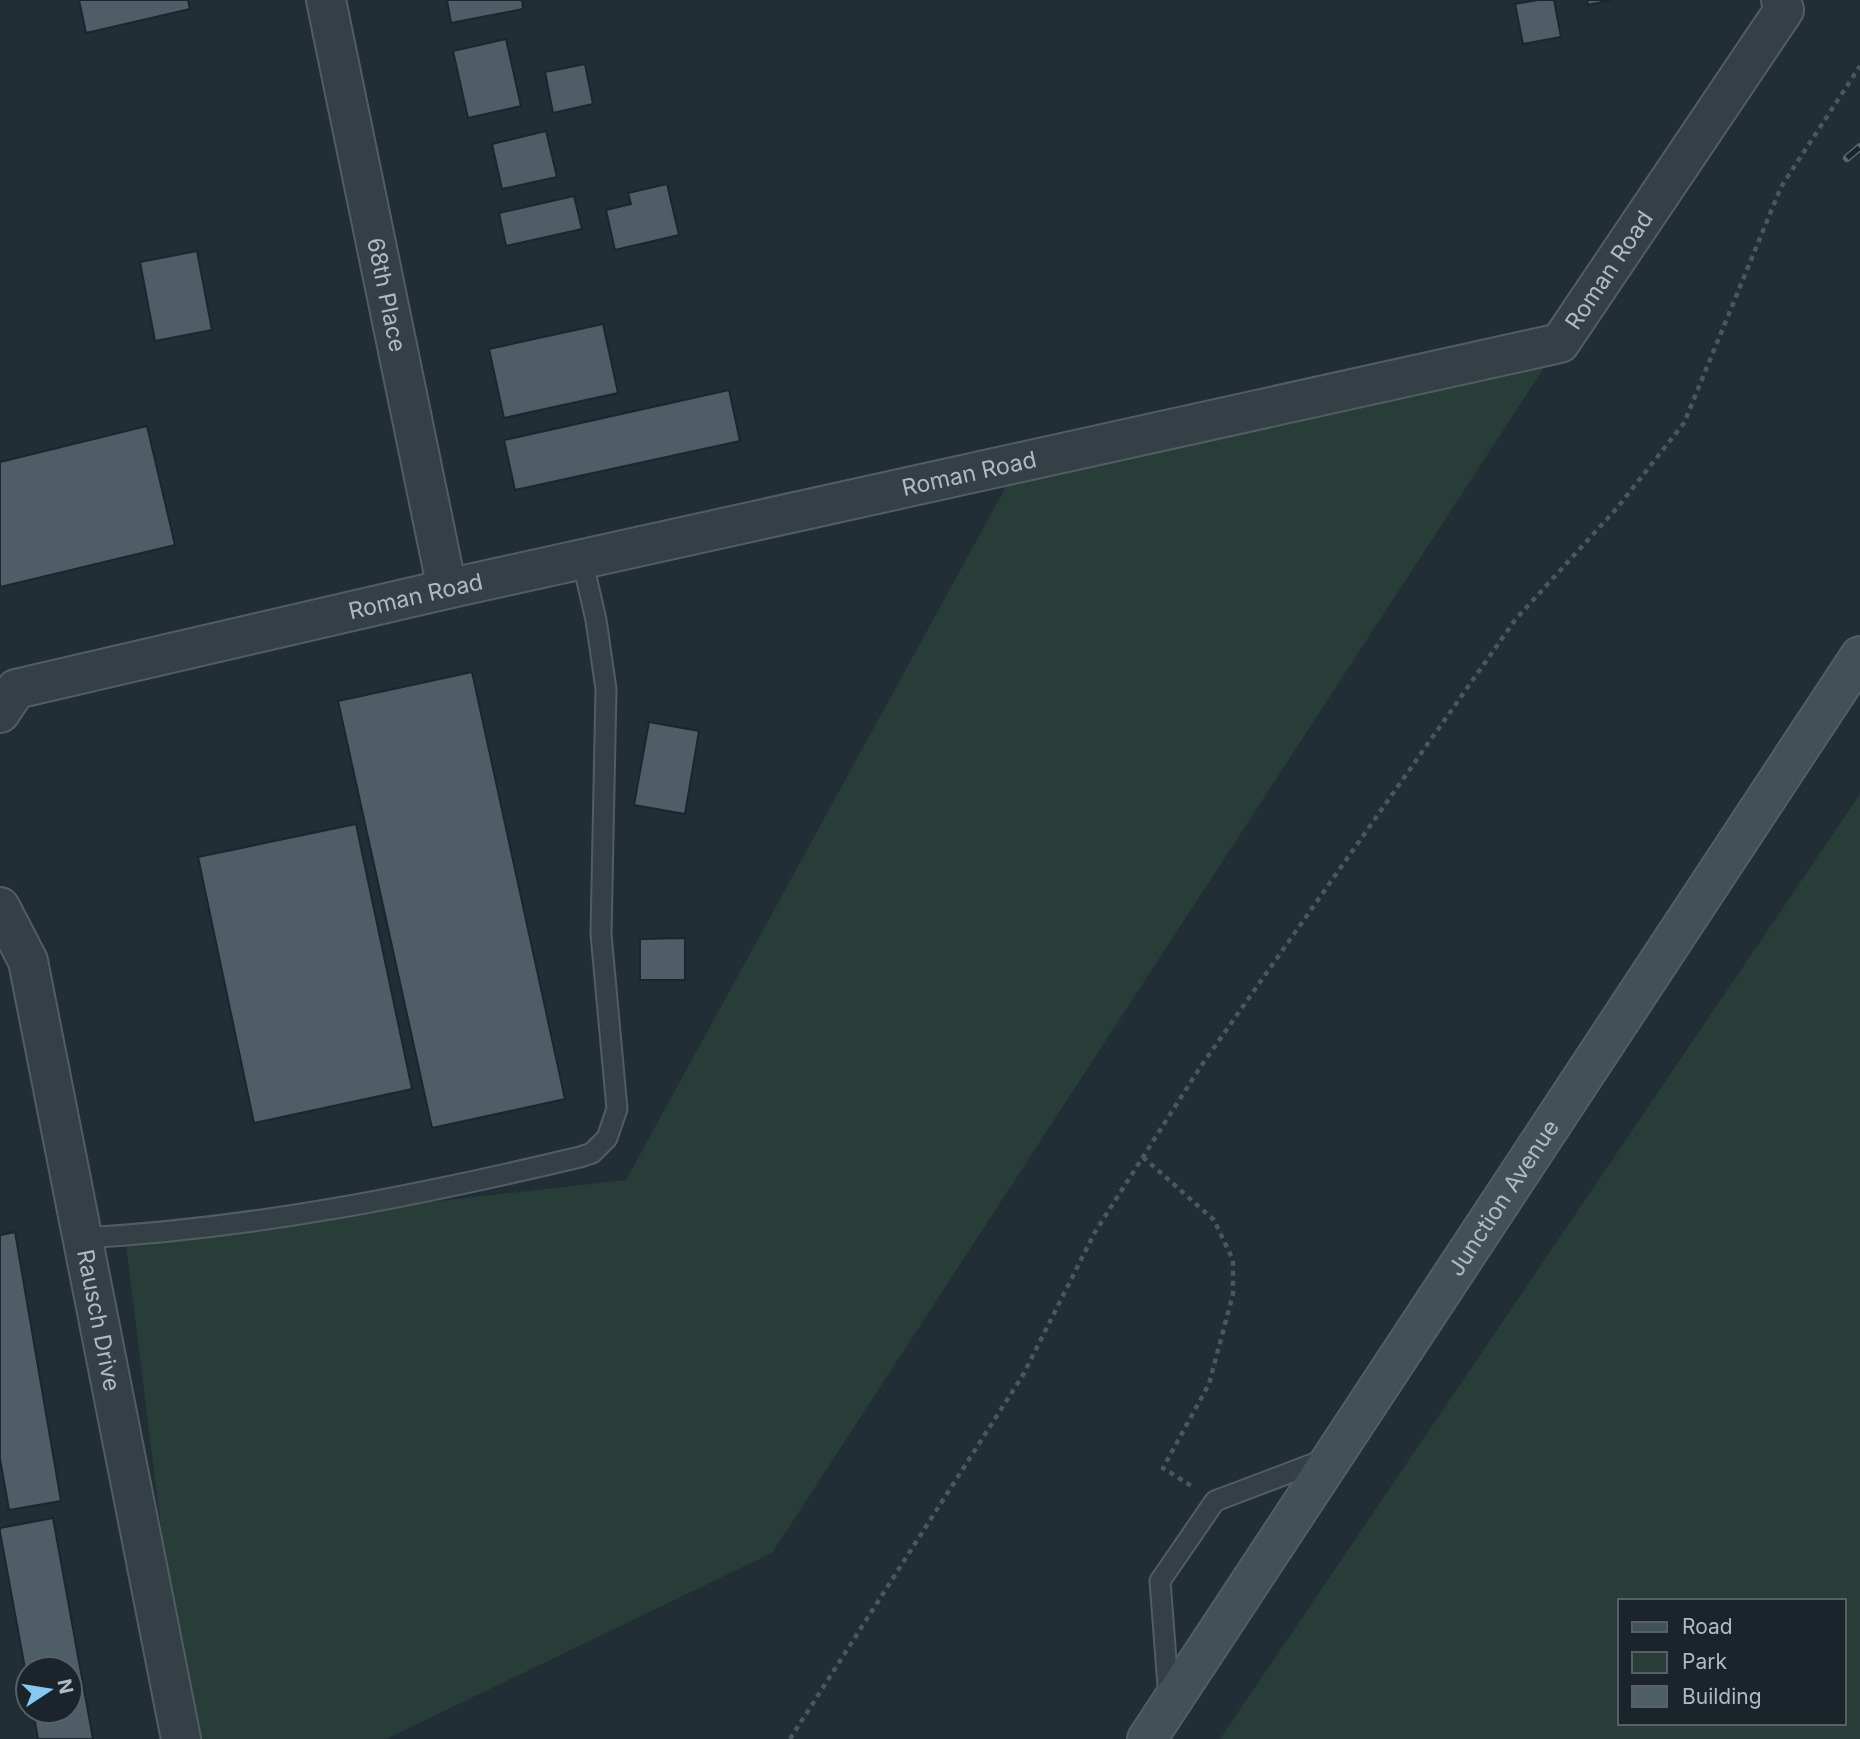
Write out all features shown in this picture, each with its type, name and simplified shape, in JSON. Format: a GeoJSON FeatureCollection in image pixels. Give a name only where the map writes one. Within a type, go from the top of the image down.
{"type":"FeatureCollection","features":[{"type":"Feature","properties":{"kind":"street","name":"68th Place"},"geometry":{"type":"LineString","coordinates":[[326,0],[447,589]]}},
{"type":"Feature","properties":{"kind":"street","name":"Roman Road"},"geometry":{"type":"LineString","coordinates":[[0,713],[16,689],[447,589],[1560,344],[1783,5]]}},
{"type":"Feature","properties":{"kind":"street","name":"Junction Avenue"},"geometry":{"type":"LineString","coordinates":[[1147,1739],[1860,656]]}},
{"type":"Feature","properties":{"kind":"street","name":"Rausch Drive"},"geometry":{"type":"LineString","coordinates":[[0,907],[28,961],[181,1739]]}},
{"type":"Feature","properties":{"kind":"lane"},"geometry":{"type":"LineString","coordinates":[[82,1238],[182,1231],[352,1206],[580,1157],[592,1153],[607,1138],[617,1110],[601,934],[607,689],[582,559]]}},
{"type":"Feature","properties":{"kind":"lane"},"geometry":{"type":"LineString","coordinates":[[1170,1704],[1160,1581],[1215,1501],[1334,1456]]}},
{"type":"Feature","properties":{"kind":"path"},"geometry":{"type":"LineString","coordinates":[[790,1739],[1023,1375],[1095,1232],[1201,1066],[1514,620],[1617,508],[1684,423],[1781,187],[1860,66]]}},
{"type":"Feature","properties":{"kind":"path"},"geometry":{"type":"LineString","coordinates":[[1143,1157],[1213,1220],[1233,1260],[1233,1294],[1209,1384],[1163,1468],[1215,1501]]}},
{"type":"Feature","properties":{"kind":"green space"},"geometry":{"type":"Polygon","coordinates":[[[1560,343],[772,1553],[386,1739],[187,1739],[125,1236],[626,1180],[1019,463],[1560,343]]]}},
{"type":"Feature","properties":{"kind":"green space"},"geometry":{"type":"Polygon","coordinates":[[[1860,794],[1860,1739],[1220,1739],[1860,794]]]}},
{"type":"Feature","properties":{"kind":"building"},"geometry":{"type":"Polygon","coordinates":[[[79,0],[188,0],[190,9],[86,33],[79,0]]]}},
{"type":"Feature","properties":{"kind":"building"},"geometry":{"type":"Polygon","coordinates":[[[447,0],[522,0],[523,9],[451,23],[447,0]]]}},
{"type":"Feature","properties":{"kind":"building"},"geometry":{"type":"Polygon","coordinates":[[[1554,0],[1561,37],[1523,44],[1515,4],[1554,0]]]}},
{"type":"Feature","properties":{"kind":"building"},"geometry":{"type":"Polygon","coordinates":[[[1587,0],[1611,0],[1588,5],[1587,0]]]}},
{"type":"Feature","properties":{"kind":"building"},"geometry":{"type":"Polygon","coordinates":[[[506,39],[521,106],[468,118],[453,51],[506,39]]]}},
{"type":"Feature","properties":{"kind":"building"},"geometry":{"type":"Polygon","coordinates":[[[585,64],[593,104],[553,113],[545,72],[585,64]]]}},
{"type":"Feature","properties":{"kind":"building"},"geometry":{"type":"Polygon","coordinates":[[[546,131],[557,177],[502,189],[492,144],[546,131]]]}},
{"type":"Feature","properties":{"kind":"building"},"geometry":{"type":"Polygon","coordinates":[[[667,184],[679,235],[615,250],[606,210],[631,204],[628,193],[667,184]]]}},
{"type":"Feature","properties":{"kind":"building"},"geometry":{"type":"Polygon","coordinates":[[[574,196],[582,229],[506,246],[499,213],[574,196]]]}},
{"type":"Feature","properties":{"kind":"building"},"geometry":{"type":"Polygon","coordinates":[[[197,251],[212,330],[155,341],[140,262],[197,251]]]}},
{"type":"Feature","properties":{"kind":"building"},"geometry":{"type":"Polygon","coordinates":[[[603,324],[618,393],[504,418],[489,349],[603,324]]]}},
{"type":"Feature","properties":{"kind":"building"},"geometry":{"type":"Polygon","coordinates":[[[729,390],[740,441],[515,490],[504,440],[729,390]]]}},
{"type":"Feature","properties":{"kind":"building"},"geometry":{"type":"Polygon","coordinates":[[[147,426],[175,545],[0,587],[0,462],[147,426]]]}},
{"type":"Feature","properties":{"kind":"building"},"geometry":{"type":"Polygon","coordinates":[[[472,672],[565,1099],[432,1128],[338,701],[472,672]]]}},
{"type":"Feature","properties":{"kind":"building"},"geometry":{"type":"Polygon","coordinates":[[[649,722],[699,731],[685,814],[634,805],[649,722]]]}},
{"type":"Feature","properties":{"kind":"building"},"geometry":{"type":"Polygon","coordinates":[[[356,824],[412,1089],[254,1123],[198,857],[356,824]]]}},
{"type":"Feature","properties":{"kind":"building"},"geometry":{"type":"Polygon","coordinates":[[[685,938],[685,980],[640,980],[640,939],[685,938]]]}},
{"type":"Feature","properties":{"kind":"building"},"geometry":{"type":"Polygon","coordinates":[[[15,1232],[61,1501],[9,1510],[0,1459],[0,1235],[15,1232]]]}},
{"type":"Feature","properties":{"kind":"building"},"geometry":{"type":"Polygon","coordinates":[[[53,1518],[78,1655],[23,1655],[0,1528],[53,1518]]]}},
{"type":"Feature","properties":{"kind":"building"},"geometry":{"type":"Polygon","coordinates":[[[84,1689],[93,1739],[38,1739],[36,1725],[84,1725],[84,1689]]]}},
{"type":"Feature","properties":{"kind":"railway"},"geometry":{"type":"LineString","coordinates":[[1847,158],[1860,147]]}}]}
